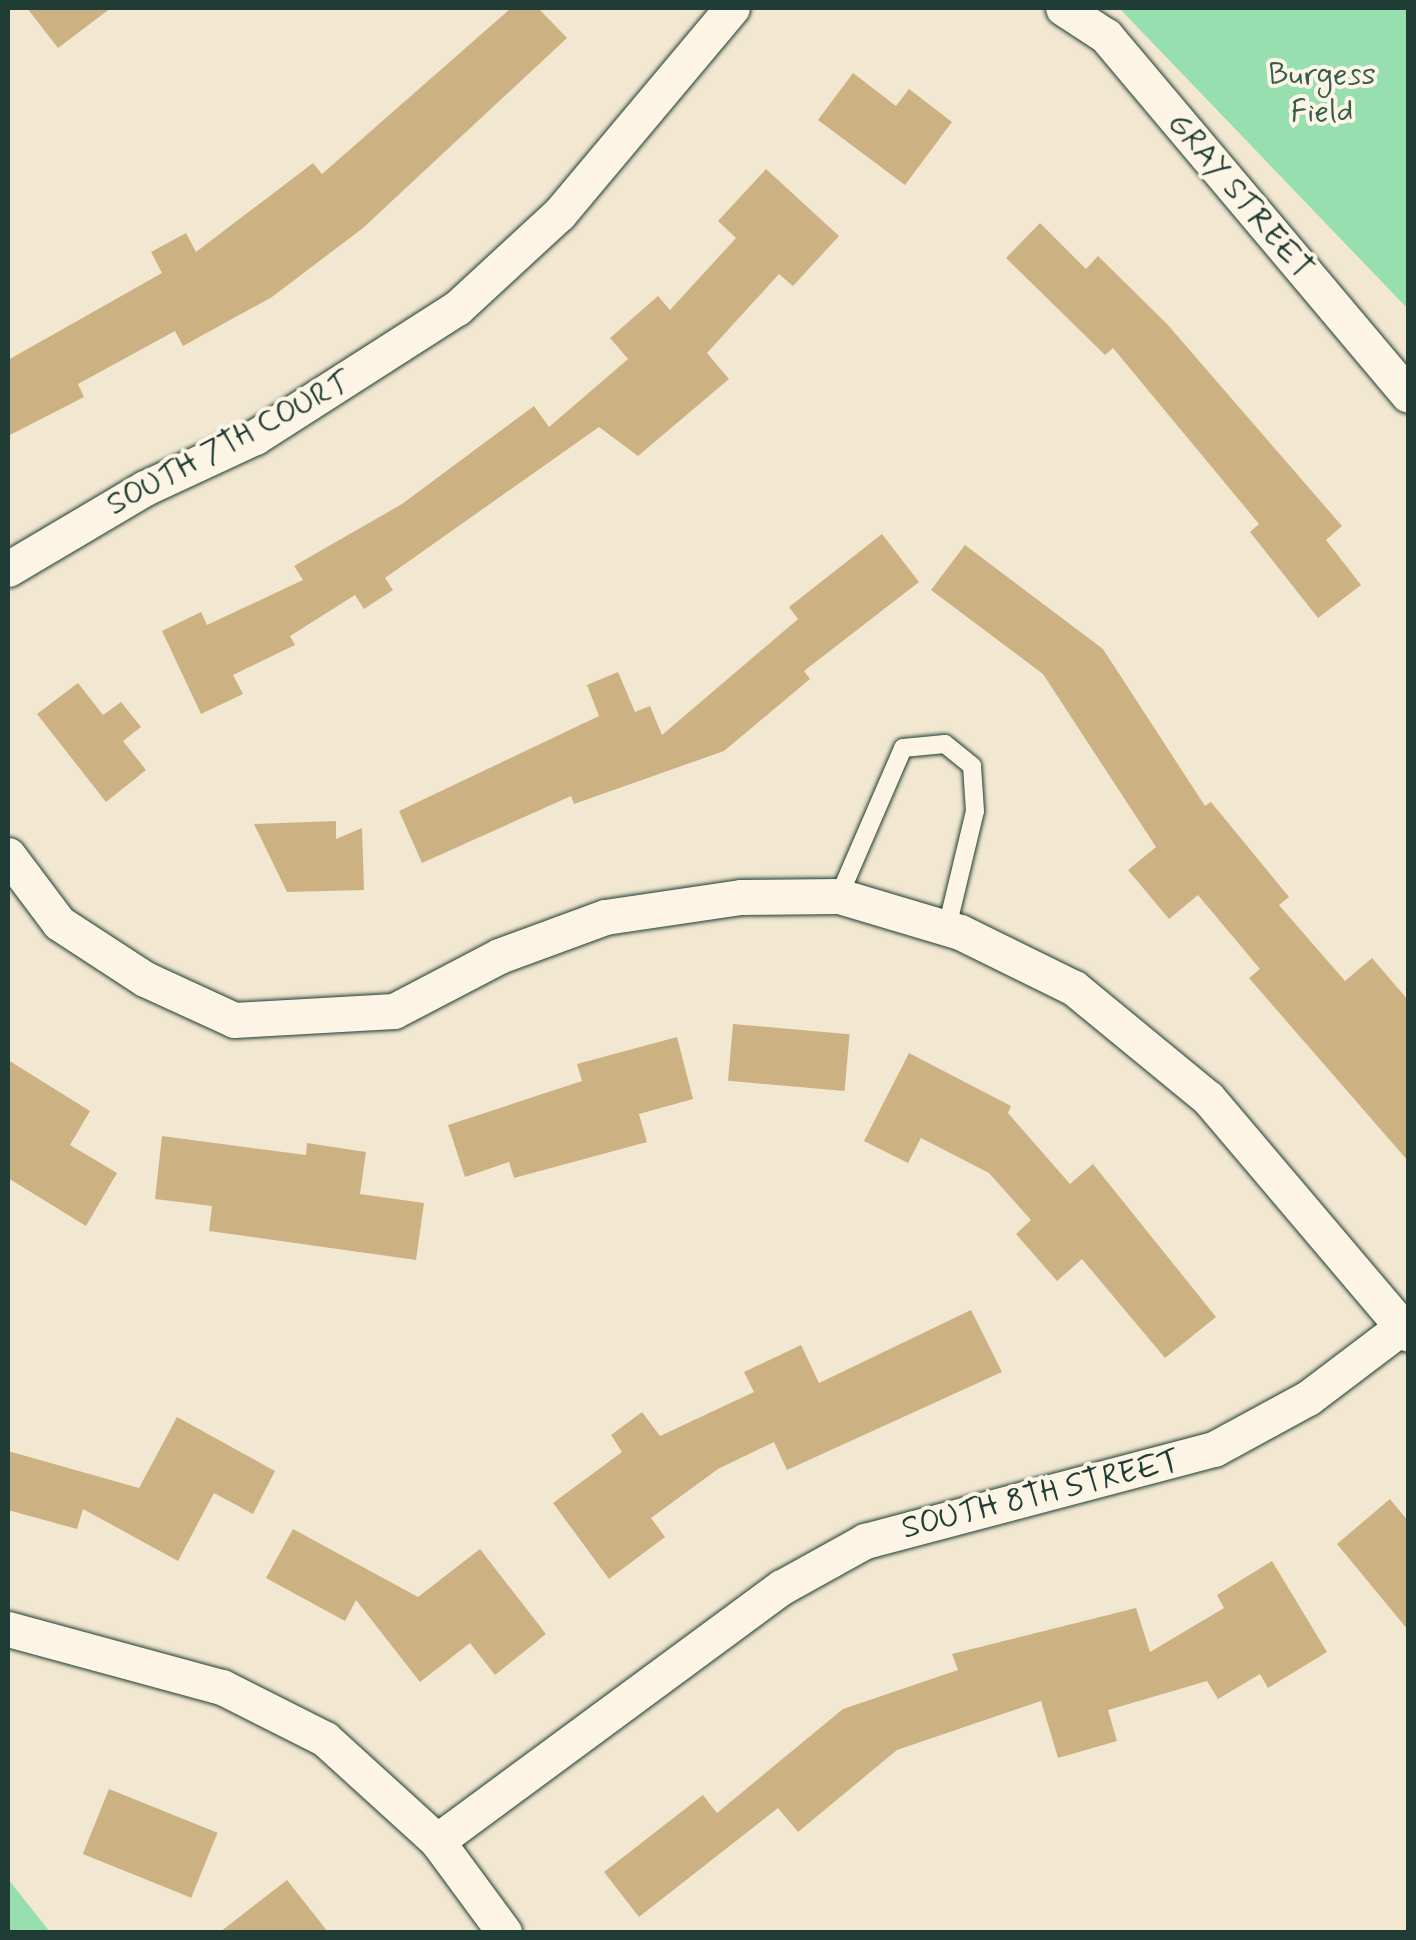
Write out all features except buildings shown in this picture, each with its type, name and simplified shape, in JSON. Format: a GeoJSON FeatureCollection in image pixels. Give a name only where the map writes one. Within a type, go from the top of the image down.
{"type":"FeatureCollection","features":[{"type":"Feature","properties":{"kind":"street","name":"SOUTH 7TH COURT"},"geometry":{"type":"LineString","coordinates":[[8,569],[145,488],[255,438],[457,308],[559,214],[732,8]]}},
{"type":"Feature","properties":{"kind":"street","name":"GRAY STREET"},"geometry":{"type":"LineString","coordinates":[[1063,8],[1106,36],[1408,395]]}},
{"type":"Feature","properties":{"kind":"street"},"geometry":{"type":"LineString","coordinates":[[8,854],[60,924],[145,979],[234,1020],[394,1012],[499,956],[605,918],[741,897],[839,896],[947,928],[1074,988],[1208,1098],[1406,1330]]}},
{"type":"Feature","properties":{"kind":"street","name":"SOUTH 8TH STREET"},"geometry":{"type":"LineString","coordinates":[[438,1841],[782,1587],[865,1541],[1214,1449],[1308,1398],[1406,1330]]}},
{"type":"Feature","properties":{"kind":"street"},"geometry":{"type":"LineString","coordinates":[[8,1628],[222,1686],[325,1739],[438,1841],[504,1932]]}},
{"type":"Feature","properties":{"kind":"lane"},"geometry":{"type":"LineString","coordinates":[[839,896],[904,748],[945,744],[972,766],[975,812],[947,928]]}},
{"type":"Feature","properties":{"kind":"green space","name":"Burgess Field"},"geometry":{"type":"Polygon","coordinates":[[[1117,8],[1408,8],[1408,309],[1120,9],[1117,8]]]}},
{"type":"Feature","properties":{"kind":"green space"},"geometry":{"type":"Polygon","coordinates":[[[8,1879],[50,1932],[8,1932],[8,1879]]]}}]}
